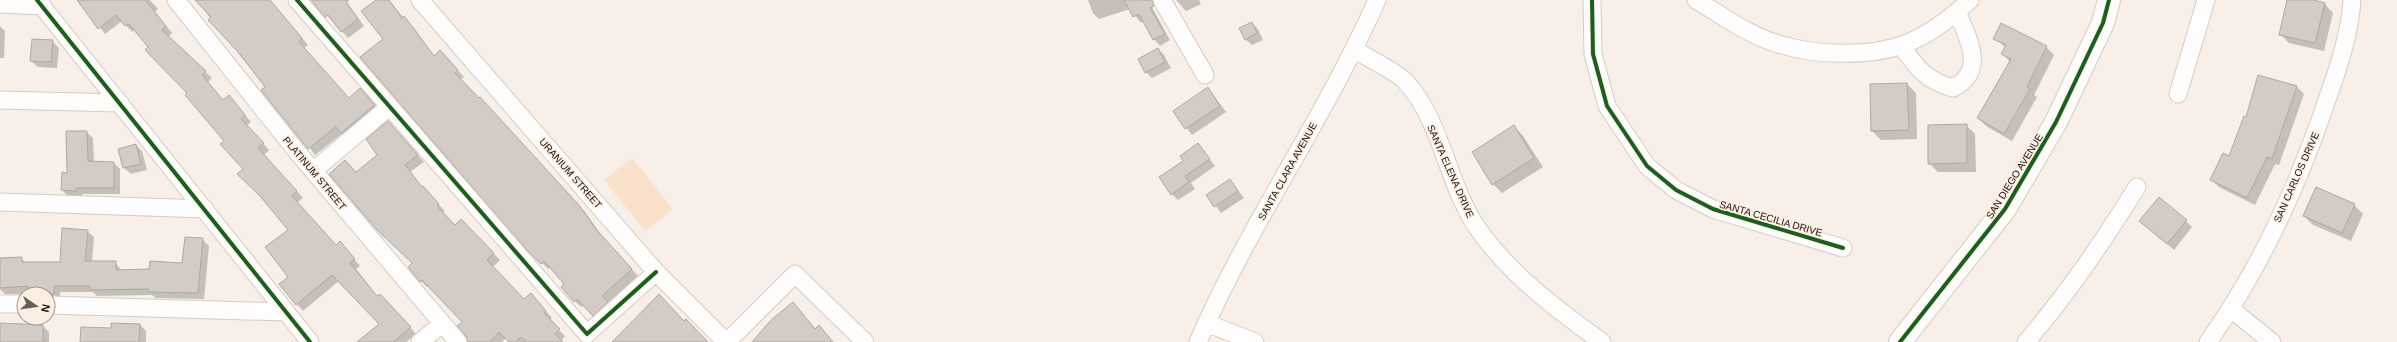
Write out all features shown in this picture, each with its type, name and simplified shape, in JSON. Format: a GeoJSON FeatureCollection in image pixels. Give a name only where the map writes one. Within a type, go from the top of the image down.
{"type":"FeatureCollection","features":[{"type":"Feature","properties":{"kind":"street","name":"PLATINUM STREET"},"geometry":{"type":"LineString","coordinates":[[176,0],[313,171],[458,342]]}},
{"type":"Feature","properties":{"kind":"street"},"geometry":{"type":"LineString","coordinates":[[297,0],[587,334],[656,272]]}},
{"type":"Feature","properties":{"kind":"street","name":"URANIUM STREET"},"geometry":{"type":"LineString","coordinates":[[420,0],[656,272],[726,342]]}},
{"type":"Feature","properties":{"kind":"street"},"geometry":{"type":"LineString","coordinates":[[1162,0],[1205,75]]}},
{"type":"Feature","properties":{"kind":"street","name":"SANTA CLARA AVENUE"},"geometry":{"type":"LineString","coordinates":[[1198,342],[1206,323],[1279,183],[1355,50],[1377,0]]}},
{"type":"Feature","properties":{"kind":"street","name":"SANTA CECILIA DRIVE"},"geometry":{"type":"LineString","coordinates":[[1592,0],[1593,54],[1607,106],[1647,166],[1676,190],[1713,209],[1843,248]]}},
{"type":"Feature","properties":{"kind":"street"},"geometry":{"type":"LineString","coordinates":[[1696,0],[1743,28],[1781,45],[1823,53],[1854,53],[1901,45],[1926,33],[1957,12],[1970,0]]}},
{"type":"Feature","properties":{"kind":"street","name":"SAN DIEGO AVENUE"},"geometry":{"type":"LineString","coordinates":[[1900,342],[2005,209],[2056,122],[2103,23],[2109,0]]}},
{"type":"Feature","properties":{"kind":"street"},"geometry":{"type":"LineString","coordinates":[[2178,94],[2206,0]]}},
{"type":"Feature","properties":{"kind":"street","name":"SAN CARLOS DRIVE"},"geometry":{"type":"LineString","coordinates":[[2208,342],[2231,309],[2294,187],[2314,140],[2337,72],[2351,18],[2352,0]]}},
{"type":"Feature","properties":{"kind":"street"},"geometry":{"type":"LineString","coordinates":[[0,4],[40,3],[310,342]]}},
{"type":"Feature","properties":{"kind":"street"},"geometry":{"type":"LineString","coordinates":[[1901,45],[1920,72],[1938,84],[1953,88],[1964,83],[1972,67],[1972,47],[1957,12]]}},
{"type":"Feature","properties":{"kind":"street","name":"SANTA ELENA DRIVE"},"geometry":{"type":"LineString","coordinates":[[1355,50],[1406,81],[1423,105],[1454,183],[1476,225],[1503,259],[1553,306],[1602,342]]}},
{"type":"Feature","properties":{"kind":"street"},"geometry":{"type":"LineString","coordinates":[[0,100],[120,103]]}},
{"type":"Feature","properties":{"kind":"street"},"geometry":{"type":"LineString","coordinates":[[313,171],[389,107]]}},
{"type":"Feature","properties":{"kind":"street"},"geometry":{"type":"LineString","coordinates":[[2026,342],[2061,302],[2086,267],[2137,188]]}},
{"type":"Feature","properties":{"kind":"street"},"geometry":{"type":"LineString","coordinates":[[0,202],[205,209]]}},
{"type":"Feature","properties":{"kind":"street"},"geometry":{"type":"LineString","coordinates":[[726,342],[795,274],[865,342]]}},
{"type":"Feature","properties":{"kind":"street"},"geometry":{"type":"LineString","coordinates":[[0,304],[16,304]]}},
{"type":"Feature","properties":{"kind":"street"},"geometry":{"type":"LineString","coordinates":[[56,305],[285,312]]}},
{"type":"Feature","properties":{"kind":"street"},"geometry":{"type":"LineString","coordinates":[[2231,309],[2272,342]]}},
{"type":"Feature","properties":{"kind":"street"},"geometry":{"type":"LineString","coordinates":[[1206,323],[1255,342]]}},
{"type":"Feature","properties":{"kind":"street"},"geometry":{"type":"LineString","coordinates":[[420,342],[442,324]]}},
{"type":"Feature","properties":{"kind":"shaded area"},"geometry":{"type":"Polygon","coordinates":[[[632,158],[673,209],[645,231],[604,180],[632,158]]]}},
{"type":"Feature","properties":{"kind":"building"},"geometry":{"type":"Polygon","coordinates":[[[77,0],[145,0],[166,26],[162,30],[206,71],[202,75],[223,100],[229,95],[245,115],[241,119],[264,143],[258,148],[297,191],[292,196],[336,245],[340,241],[355,259],[350,263],[377,296],[380,294],[411,327],[393,342],[357,342],[379,324],[332,275],[296,305],[279,284],[288,277],[265,247],[288,230],[260,196],[237,174],[243,169],[220,144],[224,141],[185,95],[187,93],[145,50],[148,47],[129,24],[125,26],[116,15],[98,29],[77,0]]]}},
{"type":"Feature","properties":{"kind":"building"},"geometry":{"type":"Polygon","coordinates":[[[195,0],[270,0],[302,38],[299,42],[349,98],[360,88],[375,105],[341,133],[336,127],[308,149],[261,90],[265,87],[239,53],[208,20],[211,17],[195,0]]]}},
{"type":"Feature","properties":{"kind":"building"},"geometry":{"type":"Polygon","coordinates":[[[311,0],[349,0],[346,2],[358,19],[341,32],[328,15],[325,17],[311,0]]]}},
{"type":"Feature","properties":{"kind":"building"},"geometry":{"type":"Polygon","coordinates":[[[376,0],[389,0],[402,18],[404,16],[434,56],[440,50],[458,70],[455,73],[479,98],[480,97],[578,204],[596,229],[632,269],[602,296],[608,302],[593,316],[577,299],[574,302],[561,287],[564,284],[544,261],[541,264],[524,247],[360,57],[383,39],[361,11],[376,0]]]}},
{"type":"Feature","properties":{"kind":"building"},"geometry":{"type":"Polygon","coordinates":[[[1124,0],[1152,0],[1154,6],[1150,8],[1165,34],[1153,40],[1139,14],[1133,17],[1124,0]]]}},
{"type":"Feature","properties":{"kind":"building"},"geometry":{"type":"Polygon","coordinates":[[[2287,0],[2314,0],[2325,3],[2315,43],[2279,35],[2287,0]]]}},
{"type":"Feature","properties":{"kind":"building"},"geometry":{"type":"Polygon","coordinates":[[[1252,22],[1257,33],[1245,40],[1239,28],[1252,22]]]}},
{"type":"Feature","properties":{"kind":"building"},"geometry":{"type":"Polygon","coordinates":[[[2001,23],[2047,46],[2027,87],[2030,89],[2004,134],[1977,118],[2011,59],[2001,54],[2006,45],[1993,39],[2001,23]]]}},
{"type":"Feature","properties":{"kind":"building"},"geometry":{"type":"Polygon","coordinates":[[[32,39],[53,40],[51,62],[30,61],[32,39]]]}},
{"type":"Feature","properties":{"kind":"building"},"geometry":{"type":"Polygon","coordinates":[[[1158,48],[1165,62],[1145,73],[1138,59],[1158,48]]]}},
{"type":"Feature","properties":{"kind":"building"},"geometry":{"type":"Polygon","coordinates":[[[2258,75],[2297,86],[2272,159],[2267,157],[2247,198],[2210,180],[2223,153],[2229,156],[2244,116],[2246,117],[2258,75]]]}},
{"type":"Feature","properties":{"kind":"building"},"geometry":{"type":"Polygon","coordinates":[[[1907,83],[1909,130],[1871,131],[1870,84],[1907,83]]]}},
{"type":"Feature","properties":{"kind":"building"},"geometry":{"type":"Polygon","coordinates":[[[1208,87],[1220,106],[1185,129],[1173,111],[1208,87]]]}},
{"type":"Feature","properties":{"kind":"building"},"geometry":{"type":"Polygon","coordinates":[[[388,121],[418,155],[405,165],[422,187],[423,186],[439,204],[437,206],[455,225],[461,219],[494,253],[487,260],[524,299],[531,293],[546,311],[544,313],[560,329],[555,334],[563,342],[527,342],[521,337],[516,342],[509,342],[499,332],[490,342],[468,342],[466,336],[457,326],[462,322],[422,280],[420,282],[408,267],[412,263],[377,230],[329,174],[345,160],[356,172],[377,155],[366,139],[388,121]]]}},
{"type":"Feature","properties":{"kind":"building"},"geometry":{"type":"Polygon","coordinates":[[[1967,124],[1967,163],[1928,164],[1928,125],[1967,124]]]}},
{"type":"Feature","properties":{"kind":"building"},"geometry":{"type":"Polygon","coordinates":[[[1514,125],[1534,158],[1492,185],[1472,152],[1514,125]]]}},
{"type":"Feature","properties":{"kind":"building"},"geometry":{"type":"Polygon","coordinates":[[[66,131],[87,131],[88,161],[114,162],[114,188],[76,188],[76,191],[61,190],[62,172],[67,173],[66,131]]]}},
{"type":"Feature","properties":{"kind":"building"},"geometry":{"type":"Polygon","coordinates":[[[1198,143],[1210,159],[1185,176],[1189,182],[1171,195],[1159,177],[1183,161],[1180,156],[1198,143]]]}},
{"type":"Feature","properties":{"kind":"building"},"geometry":{"type":"Polygon","coordinates":[[[136,144],[141,164],[123,168],[118,149],[136,144]]]}},
{"type":"Feature","properties":{"kind":"building"},"geometry":{"type":"Polygon","coordinates":[[[1230,179],[1238,191],[1214,207],[1206,195],[1230,179]]]}},
{"type":"Feature","properties":{"kind":"building"},"geometry":{"type":"Polygon","coordinates":[[[2316,187],[2355,204],[2342,233],[2303,216],[2316,187]]]}},
{"type":"Feature","properties":{"kind":"building"},"geometry":{"type":"Polygon","coordinates":[[[2159,197],[2187,220],[2167,244],[2139,221],[2159,197]]]}},
{"type":"Feature","properties":{"kind":"building"},"geometry":{"type":"Polygon","coordinates":[[[62,228],[88,230],[85,261],[116,261],[116,270],[149,269],[150,261],[182,263],[185,237],[203,238],[198,293],[148,292],[148,289],[90,290],[90,286],[16,286],[0,288],[0,258],[22,257],[22,262],[60,262],[62,228]]]}},
{"type":"Feature","properties":{"kind":"building"},"geometry":{"type":"Polygon","coordinates":[[[659,294],[684,321],[686,319],[708,342],[612,342],[659,294]]]}},
{"type":"Feature","properties":{"kind":"building"},"geometry":{"type":"Polygon","coordinates":[[[793,302],[815,329],[819,325],[833,342],[752,342],[771,320],[793,302]]]}},
{"type":"Feature","properties":{"kind":"building"},"geometry":{"type":"Polygon","coordinates":[[[0,323],[16,324],[16,326],[43,326],[43,342],[0,342],[0,323]]]}},
{"type":"Feature","properties":{"kind":"building"},"geometry":{"type":"Polygon","coordinates":[[[111,323],[140,324],[139,342],[80,342],[81,327],[111,328],[111,323]]]}},
{"type":"Feature","properties":{"kind":"cycle path"},"geometry":{"type":"LineString","coordinates":[[37,0],[310,342]]}},
{"type":"Feature","properties":{"kind":"cycle path"},"geometry":{"type":"LineString","coordinates":[[297,0],[587,334],[656,272]]}},
{"type":"Feature","properties":{"kind":"cycle path"},"geometry":{"type":"LineString","coordinates":[[1592,0],[1593,54],[1607,106],[1647,166],[1676,190],[1713,209],[1843,248]]}},
{"type":"Feature","properties":{"kind":"cycle path"},"geometry":{"type":"LineString","coordinates":[[1900,342],[2005,209],[2056,122],[2103,23],[2109,0]]}}]}
